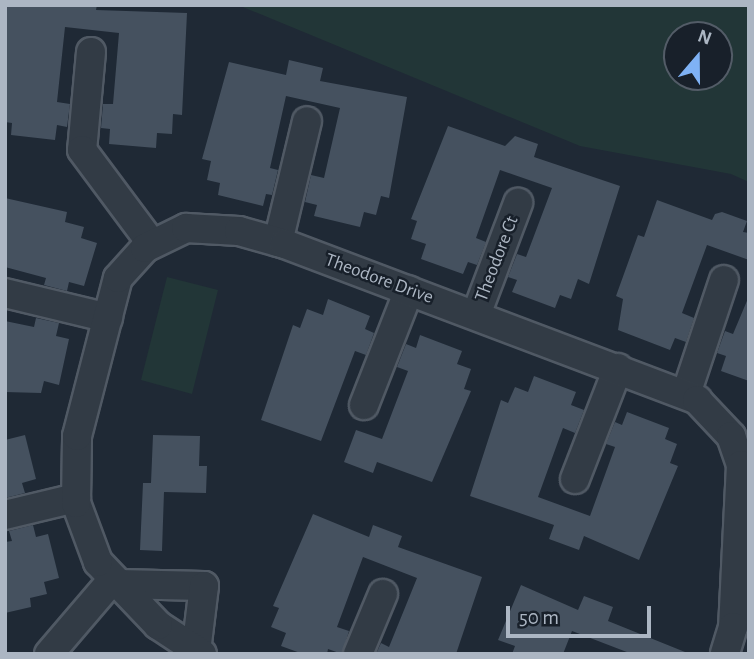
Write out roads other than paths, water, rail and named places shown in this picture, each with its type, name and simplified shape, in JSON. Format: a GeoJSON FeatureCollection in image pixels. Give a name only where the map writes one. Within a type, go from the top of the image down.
{"type":"FeatureCollection","features":[{"type":"Feature","properties":{"kind":"street"},"geometry":{"type":"LineString","coordinates":[[91,52],[82,150],[152,244]]}},
{"type":"Feature","properties":{"kind":"street"},"geometry":{"type":"LineString","coordinates":[[278,242],[307,121]]}},
{"type":"Feature","properties":{"kind":"street","name":"Theodore Ct"},"geometry":{"type":"LineString","coordinates":[[476,315],[518,203]]}},
{"type":"Feature","properties":{"kind":"street","name":"Theodore Drive"},"geometry":{"type":"LineString","coordinates":[[116,582],[204,586],[199,652],[158,625],[116,582],[98,562],[76,498],[77,436],[118,278],[152,244],[186,228],[239,231],[278,242],[686,394],[731,436],[744,459],[742,577],[725,654]]}},
{"type":"Feature","properties":{"kind":"street"},"geometry":{"type":"LineString","coordinates":[[686,394],[724,280]]}},
{"type":"Feature","properties":{"kind":"street"},"geometry":{"type":"LineString","coordinates":[[364,405],[409,290]]}},
{"type":"Feature","properties":{"kind":"street"},"geometry":{"type":"LineString","coordinates":[[5,293],[108,318]]}},
{"type":"Feature","properties":{"kind":"street"},"geometry":{"type":"LineString","coordinates":[[575,479],[618,368]]}},
{"type":"Feature","properties":{"kind":"street"},"geometry":{"type":"LineString","coordinates":[[5,515],[76,498]]}},
{"type":"Feature","properties":{"kind":"street"},"geometry":{"type":"LineString","coordinates":[[49,654],[116,582]]}},
{"type":"Feature","properties":{"kind":"street"},"geometry":{"type":"LineString","coordinates":[[358,654],[383,594]]}}]}
